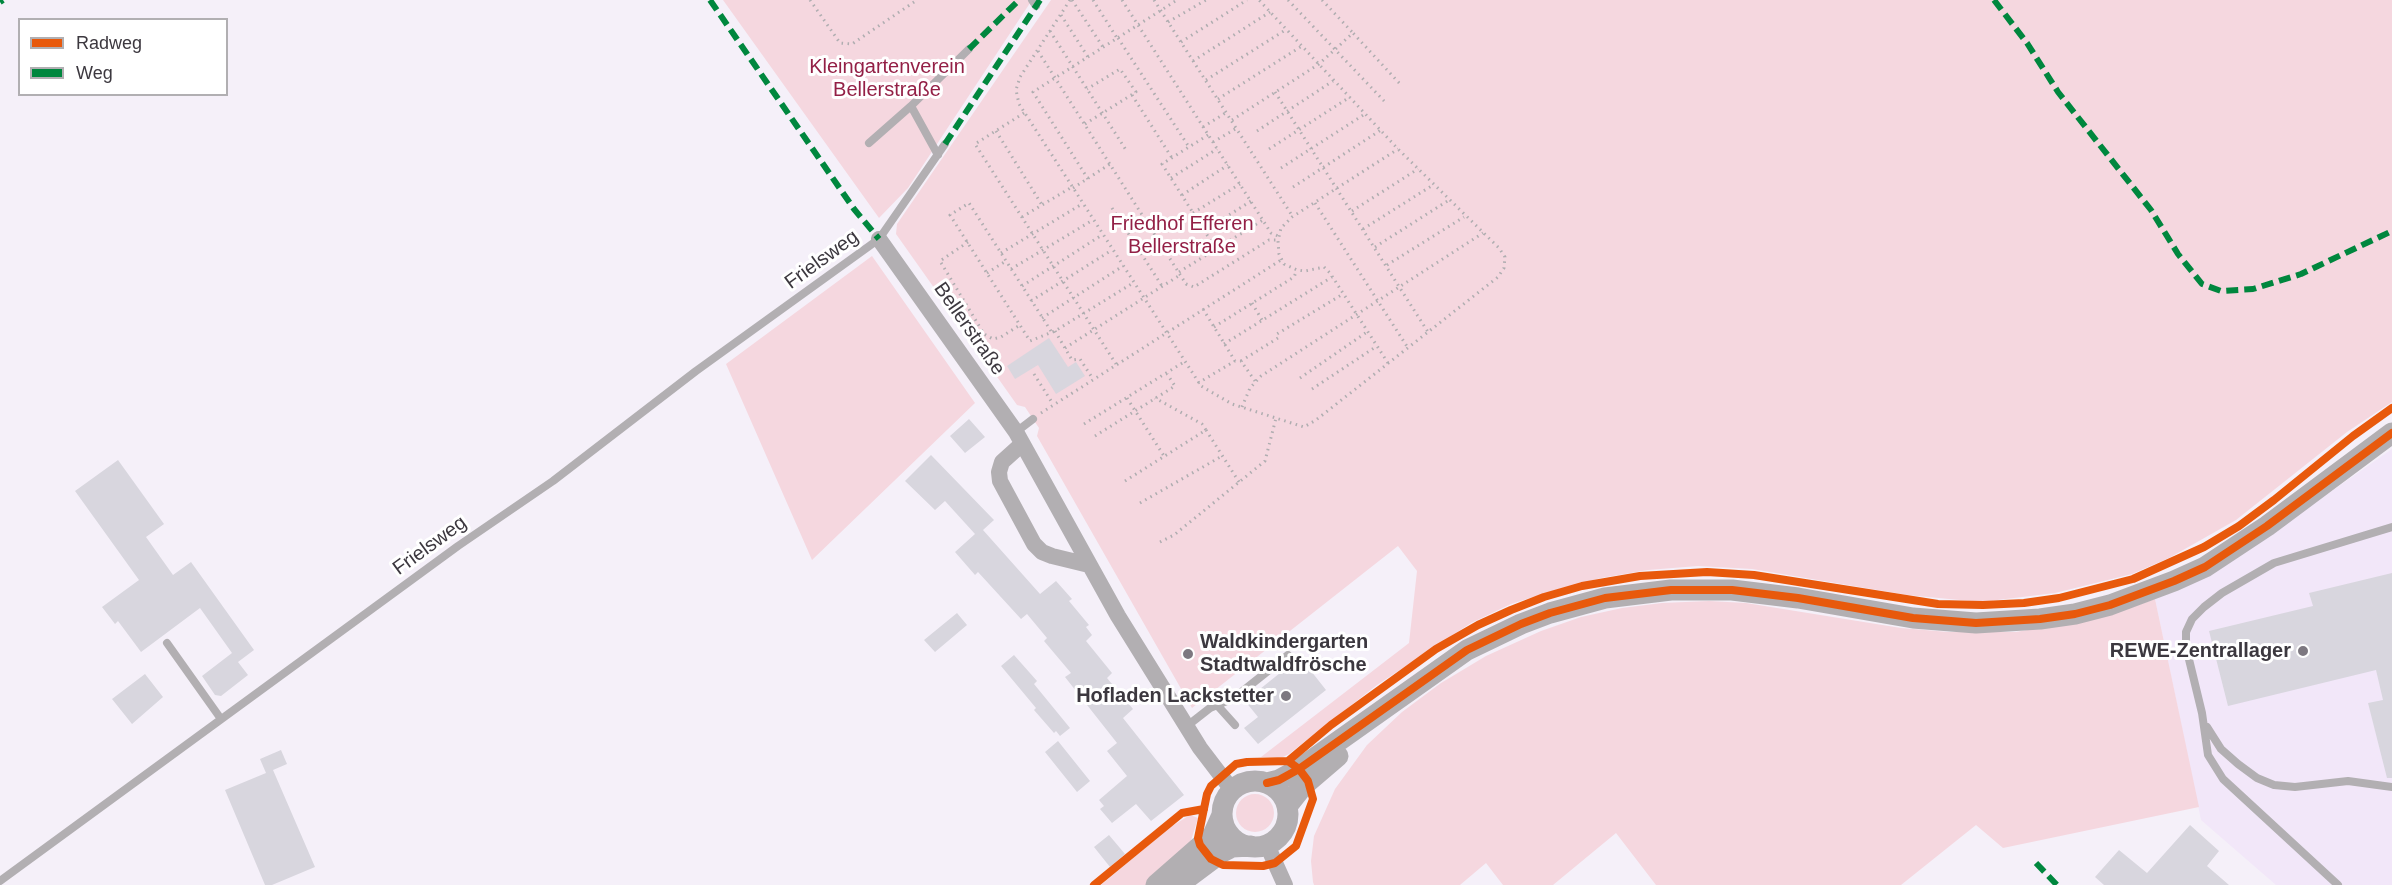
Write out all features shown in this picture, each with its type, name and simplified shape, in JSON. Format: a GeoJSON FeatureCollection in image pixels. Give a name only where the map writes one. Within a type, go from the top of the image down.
{"type":"FeatureCollection","features":[{"type":"Feature","properties":{"kind":"street","name":"Bellerstraße"},"geometry":{"type":"LineString","coordinates":[[879,239],[1019,438],[1089,565],[1187,726],[1232,790]]}},
{"type":"Feature","properties":{"kind":"street"},"geometry":{"type":"LineString","coordinates":[[1156,885],[1213,835],[1227,797],[1232,790],[1249,781],[1267,783],[1279,780],[1299,769],[1467,650],[1550,613],[1605,598],[1695,589],[1752,592],[1913,618],[1952,621],[2008,621],[2076,614],[2143,593],[2205,567],[2267,525],[2392,433]]}},
{"type":"Feature","properties":{"kind":"street"},"geometry":{"type":"LineString","coordinates":[[1019,438],[1002,462],[999,472],[1000,481],[1034,544],[1042,552],[1052,556],[1089,565]]}},
{"type":"Feature","properties":{"kind":"street"},"geometry":{"type":"LineString","coordinates":[[1288,805],[1308,781],[1438,669]]}},
{"type":"Feature","properties":{"kind":"street"},"geometry":{"type":"LineString","coordinates":[[1178,885],[1232,847],[1259,845],[1282,833],[1289,815],[1288,805],[1276,788],[1267,783]]}},
{"type":"Feature","properties":{"kind":"street"},"geometry":{"type":"LineString","coordinates":[[1222,815],[1228,832],[1242,844],[1259,845]]}},
{"type":"Feature","properties":{"kind":"street"},"geometry":{"type":"LineString","coordinates":[[1259,845],[1285,885]]}},
{"type":"Feature","properties":{"kind":"lane"},"geometry":{"type":"LineString","coordinates":[[869,143],[911,106],[969,49]]}},
{"type":"Feature","properties":{"kind":"lane"},"geometry":{"type":"LineString","coordinates":[[911,106],[938,155]]}},
{"type":"Feature","properties":{"kind":"lane","name":"Frielsweg"},"geometry":{"type":"LineString","coordinates":[[0,881],[458,546],[553,481],[696,371],[879,239],[945,144]]}},
{"type":"Feature","properties":{"kind":"lane"},"geometry":{"type":"LineString","coordinates":[[1019,438],[1033,419]]}},
{"type":"Feature","properties":{"kind":"lane"},"geometry":{"type":"LineString","coordinates":[[2338,885],[2223,779],[2208,755],[2202,713],[2186,647],[2186,632],[2193,619],[2204,607],[2222,593],[2274,563],[2392,527]]}},
{"type":"Feature","properties":{"kind":"lane"},"geometry":{"type":"LineString","coordinates":[[167,643],[220,719]]}},
{"type":"Feature","properties":{"kind":"lane"},"geometry":{"type":"LineString","coordinates":[[1187,726],[1218,705],[1234,698],[1288,655]]}},
{"type":"Feature","properties":{"kind":"lane"},"geometry":{"type":"LineString","coordinates":[[1218,705],[1235,725]]}},
{"type":"Feature","properties":{"kind":"lane"},"geometry":{"type":"LineString","coordinates":[[2202,713],[2211,735],[2221,749],[2256,778],[2274,785],[2295,787],[2348,781],[2392,787]]}},
{"type":"Feature","properties":{"kind":"path"},"geometry":{"type":"LineString","coordinates":[[810,0],[840,43],[852,44],[917,0]]}},
{"type":"Feature","properties":{"kind":"path"},"geometry":{"type":"LineString","coordinates":[[1103,47],[1071,0],[1020,77],[1016,90],[1017,100],[1198,383],[1215,396],[1242,407],[1300,426],[1307,426],[1501,273],[1505,257],[1398,149],[1259,0]]}},
{"type":"Feature","properties":{"kind":"path"},"geometry":{"type":"LineString","coordinates":[[1093,0],[1189,147]]}},
{"type":"Feature","properties":{"kind":"path"},"geometry":{"type":"LineString","coordinates":[[1122,0],[1263,220],[1278,238]]}},
{"type":"Feature","properties":{"kind":"path"},"geometry":{"type":"LineString","coordinates":[[1154,0],[1293,216]]}},
{"type":"Feature","properties":{"kind":"path"},"geometry":{"type":"LineString","coordinates":[[1088,179],[1033,93],[1177,0]]}},
{"type":"Feature","properties":{"kind":"path"},"geometry":{"type":"LineString","coordinates":[[1168,22],[1206,0]]}},
{"type":"Feature","properties":{"kind":"path"},"geometry":{"type":"LineString","coordinates":[[1181,42],[1247,0]]}},
{"type":"Feature","properties":{"kind":"path"},"geometry":{"type":"LineString","coordinates":[[1288,0],[1385,102]]}},
{"type":"Feature","properties":{"kind":"path"},"geometry":{"type":"LineString","coordinates":[[1322,0],[1401,85]]}},
{"type":"Feature","properties":{"kind":"path"},"geometry":{"type":"LineString","coordinates":[[1193,61],[1270,12]]}},
{"type":"Feature","properties":{"kind":"path"},"geometry":{"type":"LineString","coordinates":[[1061,15],[1088,57]]}},
{"type":"Feature","properties":{"kind":"path"},"geometry":{"type":"LineString","coordinates":[[1206,80],[1287,29]]}},
{"type":"Feature","properties":{"kind":"path"},"geometry":{"type":"LineString","coordinates":[[1050,32],[1126,150]]}},
{"type":"Feature","properties":{"kind":"path"},"geometry":{"type":"LineString","coordinates":[[1232,120],[1319,64],[1353,33]]}},
{"type":"Feature","properties":{"kind":"path"},"geometry":{"type":"LineString","coordinates":[[1218,99],[1302,46]]}},
{"type":"Feature","properties":{"kind":"path"},"geometry":{"type":"LineString","coordinates":[[1038,50],[1186,285],[1194,287],[1269,240],[1278,238]]}},
{"type":"Feature","properties":{"kind":"path"},"geometry":{"type":"LineString","coordinates":[[1085,124],[1136,93],[1120,69],[1087,89]]}},
{"type":"Feature","properties":{"kind":"path"},"geometry":{"type":"LineString","coordinates":[[1257,131],[1334,80]]}},
{"type":"Feature","properties":{"kind":"path"},"geometry":{"type":"LineString","coordinates":[[1275,93],[1428,332]]}},
{"type":"Feature","properties":{"kind":"path"},"geometry":{"type":"LineString","coordinates":[[1132,95],[1172,158]]}},
{"type":"Feature","properties":{"kind":"path"},"geometry":{"type":"LineString","coordinates":[[1269,149],[1350,98]]}},
{"type":"Feature","properties":{"kind":"path"},"geometry":{"type":"LineString","coordinates":[[1203,127],[1227,112]]}},
{"type":"Feature","properties":{"kind":"path"},"geometry":{"type":"LineString","coordinates":[[1024,113],[975,144],[1116,364]]}},
{"type":"Feature","properties":{"kind":"path"},"geometry":{"type":"LineString","coordinates":[[1281,168],[1365,114]]}},
{"type":"Feature","properties":{"kind":"path"},"geometry":{"type":"LineString","coordinates":[[1213,142],[1237,128]]}},
{"type":"Feature","properties":{"kind":"path"},"geometry":{"type":"LineString","coordinates":[[1293,187],[1381,130]]}},
{"type":"Feature","properties":{"kind":"path"},"geometry":{"type":"LineString","coordinates":[[996,131],[1042,205]]}},
{"type":"Feature","properties":{"kind":"path"},"geometry":{"type":"LineString","coordinates":[[1208,135],[1162,164],[1216,249]]}},
{"type":"Feature","properties":{"kind":"path"},"geometry":{"type":"LineString","coordinates":[[1171,178],[1217,149]]}},
{"type":"Feature","properties":{"kind":"path"},"geometry":{"type":"LineString","coordinates":[[1388,363],[1324,267],[1297,270],[1284,264],[1281,260],[1278,238],[1281,228],[1293,216],[1398,149]]}},
{"type":"Feature","properties":{"kind":"path"},"geometry":{"type":"LineString","coordinates":[[1022,217],[1110,164]]}},
{"type":"Feature","properties":{"kind":"path"},"geometry":{"type":"LineString","coordinates":[[1182,195],[1228,165]]}},
{"type":"Feature","properties":{"kind":"path"},"geometry":{"type":"LineString","coordinates":[[1352,211],[1418,169]]}},
{"type":"Feature","properties":{"kind":"path"},"geometry":{"type":"LineString","coordinates":[[1193,213],[1240,184]]}},
{"type":"Feature","properties":{"kind":"path"},"geometry":{"type":"LineString","coordinates":[[1363,229],[1433,184]]}},
{"type":"Feature","properties":{"kind":"path"},"geometry":{"type":"LineString","coordinates":[[1375,247],[1449,200]]}},
{"type":"Feature","properties":{"kind":"path"},"geometry":{"type":"LineString","coordinates":[[1204,231],[1251,201]]}},
{"type":"Feature","properties":{"kind":"path"},"geometry":{"type":"LineString","coordinates":[[1315,202],[1408,348]]}},
{"type":"Feature","properties":{"kind":"path"},"geometry":{"type":"LineString","coordinates":[[1093,379],[1080,359],[1072,360],[1053,331],[1042,318],[969,203],[951,215],[1030,341],[1053,331],[1083,314],[1133,282]]}},
{"type":"Feature","properties":{"kind":"path"},"geometry":{"type":"LineString","coordinates":[[1001,253],[1082,204]]}},
{"type":"Feature","properties":{"kind":"path"},"geometry":{"type":"LineString","coordinates":[[1112,208],[1162,286]]}},
{"type":"Feature","properties":{"kind":"path"},"geometry":{"type":"LineString","coordinates":[[1387,265],[1465,216]]}},
{"type":"Feature","properties":{"kind":"path"},"geometry":{"type":"LineString","coordinates":[[1011,269],[1093,220]]}},
{"type":"Feature","properties":{"kind":"path"},"geometry":{"type":"LineString","coordinates":[[1065,348],[1263,220]]}},
{"type":"Feature","properties":{"kind":"path"},"geometry":{"type":"LineString","coordinates":[[1242,407],[1256,381],[1288,357],[1483,233]]}},
{"type":"Feature","properties":{"kind":"path"},"geometry":{"type":"LineString","coordinates":[[1022,286],[1102,235]]}},
{"type":"Feature","properties":{"kind":"path"},"geometry":{"type":"LineString","coordinates":[[968,242],[940,261],[984,334],[993,339],[1001,337],[1020,325]]}},
{"type":"Feature","properties":{"kind":"path"},"geometry":{"type":"LineString","coordinates":[[1032,301],[1112,250]]}},
{"type":"Feature","properties":{"kind":"path"},"geometry":{"type":"LineString","coordinates":[[1033,419],[1053,404],[1281,260]]}},
{"type":"Feature","properties":{"kind":"path"},"geometry":{"type":"LineString","coordinates":[[987,273],[1006,261]]}},
{"type":"Feature","properties":{"kind":"path"},"geometry":{"type":"LineString","coordinates":[[1042,318],[1123,266]]}},
{"type":"Feature","properties":{"kind":"path"},"geometry":{"type":"LineString","coordinates":[[1214,327],[1294,277],[1297,270]]}},
{"type":"Feature","properties":{"kind":"path"},"geometry":{"type":"LineString","coordinates":[[1224,344],[1332,277]]}},
{"type":"Feature","properties":{"kind":"path"},"geometry":{"type":"LineString","coordinates":[[1198,383],[1235,361],[1241,361],[1278,338],[1277,334],[1343,294]]}},
{"type":"Feature","properties":{"kind":"path"},"geometry":{"type":"LineString","coordinates":[[1252,303],[1262,320]]}},
{"type":"Feature","properties":{"kind":"path"},"geometry":{"type":"LineString","coordinates":[[1203,309],[1235,361]]}},
{"type":"Feature","properties":{"kind":"path"},"geometry":{"type":"LineString","coordinates":[[1300,378],[1368,332]]}},
{"type":"Feature","properties":{"kind":"path"},"geometry":{"type":"LineString","coordinates":[[1312,389],[1377,346]]}},
{"type":"Feature","properties":{"kind":"path"},"geometry":{"type":"LineString","coordinates":[[1241,361],[1256,381]]}},
{"type":"Feature","properties":{"kind":"path"},"geometry":{"type":"LineString","coordinates":[[1084,424],[1184,362]]}},
{"type":"Feature","properties":{"kind":"path"},"geometry":{"type":"LineString","coordinates":[[1095,436],[1175,386],[1167,373]]}},
{"type":"Feature","properties":{"kind":"path"},"geometry":{"type":"LineString","coordinates":[[1034,374],[1053,404]]}},
{"type":"Feature","properties":{"kind":"path"},"geometry":{"type":"LineString","coordinates":[[1127,398],[1164,456]]}},
{"type":"Feature","properties":{"kind":"path"},"geometry":{"type":"LineString","coordinates":[[1155,398],[1202,424],[1239,482]]}},
{"type":"Feature","properties":{"kind":"path"},"geometry":{"type":"LineString","coordinates":[[1160,542],[1174,535],[1265,461],[1276,418]]}},
{"type":"Feature","properties":{"kind":"path"},"geometry":{"type":"LineString","coordinates":[[1125,481],[1206,429]]}},
{"type":"Feature","properties":{"kind":"path"},"geometry":{"type":"LineString","coordinates":[[1140,503],[1222,456]]}},
{"type":"Feature","properties":{"kind":"shaded area"},"geometry":{"type":"Polygon","coordinates":[[[2392,449],[2392,885],[2276,885],[2201,820],[2155,599],[2226,565],[2392,449]]]}},
{"type":"Feature","properties":{"kind":"green space","name":"Kleingartenverein Bellerstraße"},"geometry":{"type":"Polygon","coordinates":[[[723,0],[1032,0],[908,188],[879,218],[723,0]]]}},
{"type":"Feature","properties":{"kind":"green space","name":"Friedhof Efferen Bellerstraße"},"geometry":{"type":"Polygon","coordinates":[[[1051,0],[2392,0],[2392,402],[2347,432],[2236,520],[2169,558],[2132,574],[2055,593],[1981,602],[1907,595],[1752,569],[1698,566],[1648,570],[1601,578],[1511,604],[1471,623],[1377,685],[1289,754],[1283,757],[1261,757],[1409,643],[1417,571],[1398,546],[1192,708],[1037,436],[1039,428],[1025,407],[1017,405],[896,234],[897,224],[1051,0]]]}},
{"type":"Feature","properties":{"kind":"green space"},"geometry":{"type":"Polygon","coordinates":[[[872,256],[975,403],[812,560],[726,364],[872,256]]]}},
{"type":"Feature","properties":{"kind":"green space"},"geometry":{"type":"Polygon","coordinates":[[[2155,599],[2199,807],[2003,848],[1976,825],[1901,885],[1656,885],[1616,833],[1553,885],[1503,885],[1486,863],[1460,885],[1314,885],[1311,861],[1314,836],[1335,789],[1367,745],[1402,712],[1441,683],[1486,656],[1541,631],[1581,617],[1622,608],[1662,603],[1709,601],[1746,603],[1901,628],[1948,632],[2016,632],[2110,615],[2155,599]]]}},
{"type":"Feature","properties":{"kind":"green space"},"geometry":{"type":"Polygon","coordinates":[[[1255,794],[1268,800],[1274,813],[1268,826],[1255,832],[1242,826],[1236,813],[1242,800],[1255,794]]]}},
{"type":"Feature","properties":{"kind":"green space"},"geometry":{"type":"Polygon","coordinates":[[[1190,815],[1198,818],[1189,847],[1148,885],[1101,885],[1169,828],[1190,815]]]}},
{"type":"Feature","properties":{"kind":"building"},"geometry":{"type":"Polygon","coordinates":[[[1049,338],[1068,367],[1076,362],[1085,376],[1056,394],[1038,365],[1015,379],[1007,366],[1049,338]]]}},
{"type":"Feature","properties":{"kind":"building"},"geometry":{"type":"Polygon","coordinates":[[[969,419],[985,437],[965,453],[950,436],[969,419]]]}},
{"type":"Feature","properties":{"kind":"building"},"geometry":{"type":"Polygon","coordinates":[[[931,455],[994,520],[983,530],[1040,594],[1056,581],[1072,599],[1069,601],[1089,625],[1086,627],[1092,635],[1086,641],[1112,673],[1107,678],[1133,709],[1123,718],[1184,795],[1151,821],[1136,804],[1112,823],[1100,809],[1104,806],[1099,800],[1127,776],[1107,751],[1117,743],[1065,677],[1071,673],[1044,641],[1047,638],[1027,614],[1021,619],[978,572],[975,575],[955,552],[975,534],[945,501],[935,510],[905,481],[931,455]]]}},
{"type":"Feature","properties":{"kind":"building"},"geometry":{"type":"Polygon","coordinates":[[[118,460],[164,524],[146,537],[173,575],[191,562],[254,650],[238,662],[248,675],[221,696],[215,695],[202,676],[232,653],[200,608],[141,652],[118,621],[115,624],[102,607],[139,580],[75,491],[118,460]]]}},
{"type":"Feature","properties":{"kind":"building","name":"REWE-Zentrallager"},"geometry":{"type":"Polygon","coordinates":[[[2392,573],[2392,778],[2387,778],[2368,703],[2383,700],[2376,670],[2228,706],[2209,631],[2313,606],[2309,593],[2392,573]]]}},
{"type":"Feature","properties":{"kind":"building"},"geometry":{"type":"Polygon","coordinates":[[[957,613],[967,625],[935,652],[924,640],[957,613]]]}},
{"type":"Feature","properties":{"kind":"building"},"geometry":{"type":"Polygon","coordinates":[[[1014,655],[1037,681],[1034,684],[1070,728],[1060,736],[1056,731],[1054,733],[1034,710],[1036,708],[1001,666],[1014,655]]]}},
{"type":"Feature","properties":{"kind":"building","name":"Hofladen Lackstetter"},"geometry":{"type":"Polygon","coordinates":[[[1300,657],[1326,690],[1258,744],[1244,728],[1258,717],[1245,701],[1300,657]]]}},
{"type":"Feature","properties":{"kind":"building"},"geometry":{"type":"Polygon","coordinates":[[[145,674],[163,697],[132,724],[112,699],[145,674]]]}},
{"type":"Feature","properties":{"kind":"building"},"geometry":{"type":"Polygon","coordinates":[[[1058,741],[1090,781],[1077,792],[1045,752],[1058,741]]]}},
{"type":"Feature","properties":{"kind":"building"},"geometry":{"type":"Polygon","coordinates":[[[281,750],[287,764],[273,770],[315,867],[272,885],[265,885],[225,790],[266,773],[260,759],[281,750]]]}},
{"type":"Feature","properties":{"kind":"building"},"geometry":{"type":"Polygon","coordinates":[[[2190,825],[2219,851],[2207,866],[2229,885],[2104,885],[2095,877],[2119,850],[2147,873],[2190,825]]]}},
{"type":"Feature","properties":{"kind":"building"},"geometry":{"type":"Polygon","coordinates":[[[1109,835],[1125,854],[1110,867],[1094,847],[1109,835]]]}},
{"type":"Feature","properties":{"kind":"marked path"},"geometry":{"type":"LineString","coordinates":[[710,0],[854,209],[879,239]]}},
{"type":"Feature","properties":{"kind":"marked path"},"geometry":{"type":"LineString","coordinates":[[969,49],[1019,0]]}},
{"type":"Feature","properties":{"kind":"marked path"},"geometry":{"type":"LineString","coordinates":[[945,144],[1040,0]]}},
{"type":"Feature","properties":{"kind":"marked path"},"geometry":{"type":"LineString","coordinates":[[1994,0],[2027,43],[2058,92],[2151,210],[2178,254],[2202,284],[2221,291],[2253,289],[2301,274],[2392,231]]}},
{"type":"Feature","properties":{"kind":"marked path"},"geometry":{"type":"LineString","coordinates":[[2036,863],[2057,885]]}},
{"type":"Feature","properties":{"kind":"cycle path"},"geometry":{"type":"LineString","coordinates":[[1288,761],[1331,725],[1436,649],[1478,625],[1511,610],[1582,586],[1640,576],[1707,572],[1754,575],[1938,604],[1983,605],[2059,598],[2133,579],[2204,547],[2239,526],[2392,408]]}},
{"type":"Feature","properties":{"kind":"cycle path"},"geometry":{"type":"LineString","coordinates":[[1267,783],[1279,780],[1299,769],[1467,650],[1550,613],[1605,598],[1671,590],[1732,590],[1798,598],[1913,618],[1976,623],[2040,619],[2075,614],[2110,605],[2205,567],[2267,526],[2392,433]]}},
{"type":"Feature","properties":{"kind":"cycle path"},"geometry":{"type":"LineString","coordinates":[[1288,761],[1299,769],[1308,781],[1313,799],[1296,846],[1275,863],[1263,866],[1223,865],[1211,859],[1200,845],[1198,838],[1207,794],[1211,786],[1236,764],[1288,761]]}},
{"type":"Feature","properties":{"kind":"cycle path"},"geometry":{"type":"LineString","coordinates":[[1094,885],[1182,813],[1204,809]]}},
{"type":"Feature","properties":{"kind":"place","name":"REWE-Zentrallager"},"geometry":{"type":"Point","coordinates":[2303,651]}},
{"type":"Feature","properties":{"kind":"place","name":"Waldkindergarten Stadtwaldfrösche"},"geometry":{"type":"Point","coordinates":[1188,654]}},
{"type":"Feature","properties":{"kind":"place","name":"Hofladen Lackstetter"},"geometry":{"type":"Point","coordinates":[1286,696]}}]}
